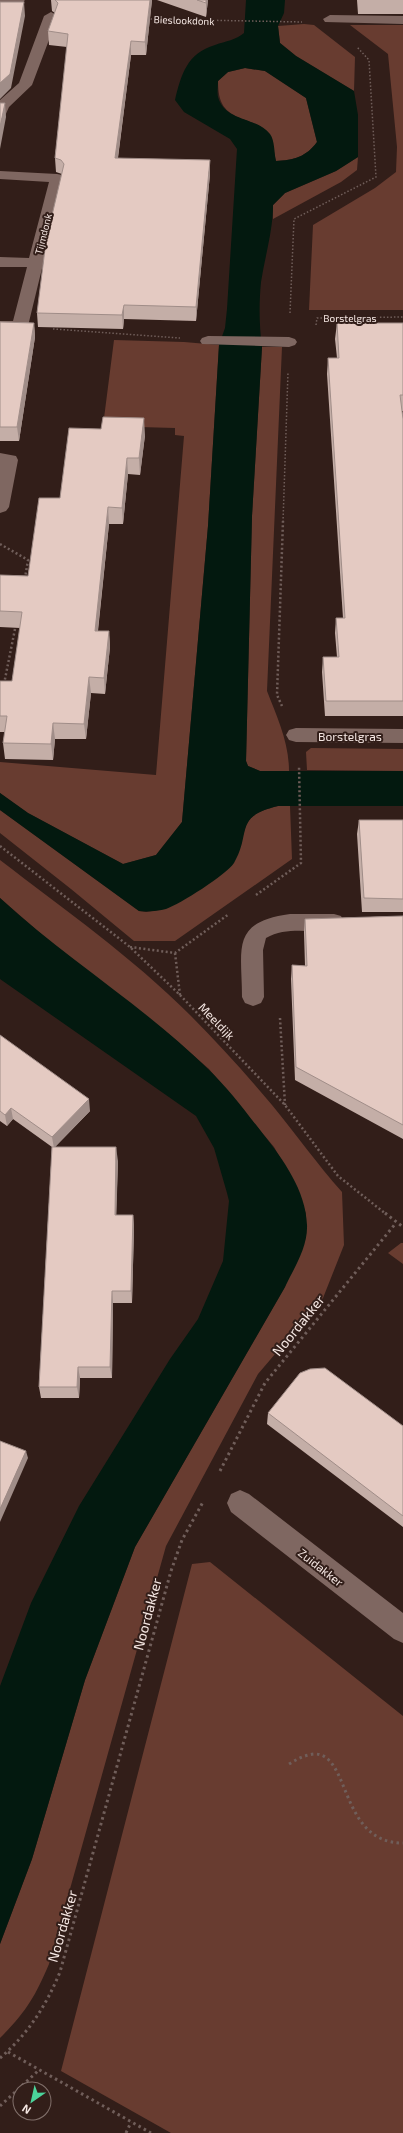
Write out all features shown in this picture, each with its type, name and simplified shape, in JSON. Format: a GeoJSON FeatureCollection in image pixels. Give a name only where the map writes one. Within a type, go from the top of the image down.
{"type":"FeatureCollection","features":[{"type":"Feature","properties":{"kind":"street"},"geometry":{"type":"LineString","coordinates":[[0,0],[18,1]]}},
{"type":"Feature","properties":{"kind":"street"},"geometry":{"type":"LineString","coordinates":[[0,114],[2,106],[25,85],[52,16]]}},
{"type":"Feature","properties":{"kind":"street"},"geometry":{"type":"LineString","coordinates":[[330,19],[403,20]]}},
{"type":"Feature","properties":{"kind":"street","name":"Tijmdonk"},"geometry":{"type":"LineString","coordinates":[[0,175],[57,178],[20,326]]}},
{"type":"Feature","properties":{"kind":"street"},"geometry":{"type":"LineString","coordinates":[[0,262],[36,263]]}},
{"type":"Feature","properties":{"kind":"street"},"geometry":{"type":"LineString","coordinates":[[0,326],[20,326]]}},
{"type":"Feature","properties":{"kind":"street"},"geometry":{"type":"LineString","coordinates":[[208,340],[289,342]]}},
{"type":"Feature","properties":{"kind":"street"},"geometry":{"type":"LineString","coordinates":[[0,459],[10,460],[0,507]]}},
{"type":"Feature","properties":{"kind":"street","name":"Borstelgras"},"geometry":{"type":"LineString","coordinates":[[296,735],[403,736]]}},
{"type":"Feature","properties":{"kind":"street"},"geometry":{"type":"LineString","coordinates":[[253,997],[254,939],[261,929],[274,924],[355,921]]}},
{"type":"Feature","properties":{"kind":"street","name":"Zuidakker"},"geometry":{"type":"LineString","coordinates":[[240,1503],[403,1630]]}},
{"type":"Feature","properties":{"kind":"path","name":"Bieslookdonk"},"geometry":{"type":"LineString","coordinates":[[144,19],[292,23]]}},
{"type":"Feature","properties":{"kind":"path","name":"Borstelgras"},"geometry":{"type":"LineString","coordinates":[[289,342],[314,336],[317,318],[403,317]]}},
{"type":"Feature","properties":{"kind":"path"},"geometry":{"type":"LineString","coordinates":[[20,326],[208,340]]}},
{"type":"Feature","properties":{"kind":"path"},"geometry":{"type":"LineString","coordinates":[[0,544],[28,560],[24,583]]}},
{"type":"Feature","properties":{"kind":"path"},"geometry":{"type":"LineString","coordinates":[[3,690],[16,621]]}},
{"type":"Feature","properties":{"kind":"path"},"geometry":{"type":"LineString","coordinates":[[250,900],[301,864],[299,763]]}},
{"type":"Feature","properties":{"kind":"path","name":"Meeldijk"},"geometry":{"type":"LineString","coordinates":[[0,846],[130,947],[180,995],[285,1105],[338,1176],[403,1227]]}},
{"type":"Feature","properties":{"kind":"path"},"geometry":{"type":"LineString","coordinates":[[130,947],[175,953],[231,913]]}},
{"type":"Feature","properties":{"kind":"path"},"geometry":{"type":"LineString","coordinates":[[175,953],[180,995]]}},
{"type":"Feature","properties":{"kind":"path"},"geometry":{"type":"LineString","coordinates":[[253,997],[280,1011],[285,1105]]}},
{"type":"Feature","properties":{"kind":"path","name":"Noordakker"},"geometry":{"type":"LineString","coordinates":[[216,1478],[265,1383],[396,1223]]}},
{"type":"Feature","properties":{"kind":"path","name":"Noordakker"},"geometry":{"type":"LineString","coordinates":[[0,2058],[8,2052],[33,2023],[48,2002],[60,1972],[171,1571],[182,1540],[204,1499]]}},
{"type":"Feature","properties":{"kind":"path"},"geometry":{"type":"LineString","coordinates":[[289,1764],[301,1757],[318,1753],[330,1760],[336,1769],[355,1815],[363,1825],[386,1842],[403,1843]]}},
{"type":"Feature","properties":{"kind":"path"},"geometry":{"type":"LineString","coordinates":[[8,2052],[151,2133]]}},
{"type":"Feature","properties":{"kind":"path"},"geometry":{"type":"LineString","coordinates":[[0,2106],[39,2070]]}},
{"type":"Feature","properties":{"kind":"path"},"geometry":{"type":"LineString","coordinates":[[126,2133],[130,2122]]}},
{"type":"Feature","properties":{"kind":"shaded area"},"geometry":{"type":"Polygon","coordinates":[[[246,0],[285,0],[284,13],[278,26],[280,43],[296,56],[354,91],[358,115],[358,157],[336,171],[285,193],[273,205],[272,224],[261,282],[260,298],[262,347],[252,516],[246,761],[248,766],[260,771],[403,771],[403,806],[278,806],[264,810],[255,815],[249,821],[234,863],[222,875],[173,906],[166,909],[153,911],[139,911],[0,810],[0,793],[28,813],[123,864],[156,855],[182,822],[208,526],[219,345],[225,328],[227,309],[237,149],[230,139],[184,112],[175,100],[183,74],[192,59],[198,53],[215,45],[234,39],[244,33],[246,0]],[[245,68],[228,72],[218,81],[218,97],[227,111],[257,125],[270,134],[274,144],[276,161],[294,159],[304,154],[317,142],[306,98],[265,71],[245,68]]]}},
{"type":"Feature","properties":{"kind":"shaded area"},"geometry":{"type":"Polygon","coordinates":[[[304,24],[314,25],[355,57],[354,91],[296,56],[280,43],[278,26],[304,24]]]}},
{"type":"Feature","properties":{"kind":"shaded area"},"geometry":{"type":"Polygon","coordinates":[[[350,25],[403,25],[403,310],[309,310],[313,225],[375,188],[396,172],[397,147],[388,54],[350,25]]]}},
{"type":"Feature","properties":{"kind":"shaded area"},"geometry":{"type":"Polygon","coordinates":[[[245,68],[265,71],[306,98],[317,142],[304,154],[294,159],[276,161],[272,143],[266,131],[258,125],[232,114],[224,106],[219,95],[218,81],[228,72],[245,68]]]}},
{"type":"Feature","properties":{"kind":"shaded area"},"geometry":{"type":"Polygon","coordinates":[[[358,157],[357,170],[341,182],[273,219],[273,205],[285,193],[336,171],[358,157]]]}},
{"type":"Feature","properties":{"kind":"shaded area"},"geometry":{"type":"Polygon","coordinates":[[[114,340],[184,342],[219,345],[208,526],[182,822],[156,855],[123,864],[28,813],[0,793],[0,762],[156,775],[184,436],[175,435],[175,428],[103,426],[114,340]]]}},
{"type":"Feature","properties":{"kind":"shaded area"},"geometry":{"type":"Polygon","coordinates":[[[262,347],[282,347],[267,691],[285,740],[289,771],[260,771],[248,766],[246,761],[252,516],[262,347]]]}},
{"type":"Feature","properties":{"kind":"shaded area"},"geometry":{"type":"Polygon","coordinates":[[[311,748],[403,749],[403,771],[307,770],[306,752],[311,748]]]}},
{"type":"Feature","properties":{"kind":"shaded area"},"geometry":{"type":"Polygon","coordinates":[[[278,806],[290,806],[292,859],[175,941],[134,941],[0,833],[0,810],[139,911],[146,912],[164,909],[241,845],[245,828],[251,818],[262,811],[278,806]]]}},
{"type":"Feature","properties":{"kind":"shaded area"},"geometry":{"type":"Polygon","coordinates":[[[0,860],[98,934],[145,973],[190,1015],[242,1071],[272,1105],[342,1192],[344,1245],[323,1298],[258,1374],[166,1546],[49,1964],[29,2004],[17,2020],[0,2038],[0,1944],[32,1859],[85,1680],[135,1547],[285,1287],[306,1214],[297,1187],[274,1147],[209,1069],[170,1035],[48,940],[0,898],[0,860]]]}},
{"type":"Feature","properties":{"kind":"shaded area"},"geometry":{"type":"Polygon","coordinates":[[[0,898],[51,942],[158,1024],[215,1076],[230,1092],[271,1144],[292,1176],[303,1200],[306,1212],[307,1233],[303,1249],[285,1287],[135,1547],[85,1680],[32,1859],[0,1944],[0,1686],[31,1603],[79,1506],[170,1359],[198,1319],[223,1261],[229,1201],[214,1148],[196,1116],[0,979],[0,898]]]}},
{"type":"Feature","properties":{"kind":"shaded area"},"geometry":{"type":"Polygon","coordinates":[[[403,1243],[403,1264],[388,1253],[403,1243]]]}},
{"type":"Feature","properties":{"kind":"shaded area"},"geometry":{"type":"Polygon","coordinates":[[[210,1562],[403,1716],[403,2133],[171,2133],[61,2071],[192,1564],[210,1562]]]}},
{"type":"Feature","properties":{"kind":"building"},"geometry":{"type":"Polygon","coordinates":[[[55,0],[150,0],[145,42],[131,41],[115,158],[210,160],[196,307],[124,305],[122,315],[37,313],[46,241],[64,164],[61,160],[55,158],[68,34],[48,31],[58,3],[55,0]]]}},
{"type":"Feature","properties":{"kind":"building"},"geometry":{"type":"Polygon","coordinates":[[[197,0],[206,0],[206,3],[197,0]]]}},
{"type":"Feature","properties":{"kind":"building"},"geometry":{"type":"Polygon","coordinates":[[[0,2],[24,2],[10,74],[0,83],[0,2]]]}},
{"type":"Feature","properties":{"kind":"building"},"geometry":{"type":"Polygon","coordinates":[[[0,103],[5,103],[0,127],[0,103]]]}},
{"type":"Feature","properties":{"kind":"building"},"geometry":{"type":"Polygon","coordinates":[[[0,322],[34,323],[17,427],[0,427],[0,322]]]}},
{"type":"Feature","properties":{"kind":"building"},"geometry":{"type":"Polygon","coordinates":[[[337,323],[403,323],[403,395],[400,395],[403,419],[403,701],[326,701],[323,657],[339,657],[336,618],[345,618],[328,358],[339,358],[337,323]]]}},
{"type":"Feature","properties":{"kind":"building"},"geometry":{"type":"Polygon","coordinates":[[[103,417],[144,418],[139,458],[127,458],[122,508],[108,507],[95,631],[109,631],[104,678],[89,677],[84,724],[53,723],[51,744],[3,743],[7,716],[0,716],[0,681],[12,681],[22,612],[0,611],[0,575],[28,576],[39,498],[60,498],[69,428],[101,429],[103,417]]]}},
{"type":"Feature","properties":{"kind":"building"},"geometry":{"type":"Polygon","coordinates":[[[359,820],[403,820],[403,899],[364,898],[359,820]]]}},
{"type":"Feature","properties":{"kind":"building"},"geometry":{"type":"Polygon","coordinates":[[[403,916],[403,1125],[296,1067],[292,965],[307,966],[305,919],[403,916]]]}},
{"type":"Feature","properties":{"kind":"building"},"geometry":{"type":"Polygon","coordinates":[[[0,1035],[89,1099],[52,1137],[11,1108],[5,1115],[0,1111],[0,1035]]]}},
{"type":"Feature","properties":{"kind":"building"},"geometry":{"type":"Polygon","coordinates":[[[52,1147],[116,1147],[115,1215],[133,1215],[131,1291],[112,1291],[110,1367],[78,1367],[77,1387],[39,1387],[52,1147]]]}},
{"type":"Feature","properties":{"kind":"building"},"geometry":{"type":"Polygon","coordinates":[[[325,1368],[403,1426],[403,1516],[268,1413],[300,1373],[310,1369],[325,1368]]]}},
{"type":"Feature","properties":{"kind":"building"},"geometry":{"type":"Polygon","coordinates":[[[0,1441],[26,1451],[0,1509],[0,1441]]]}}]}
